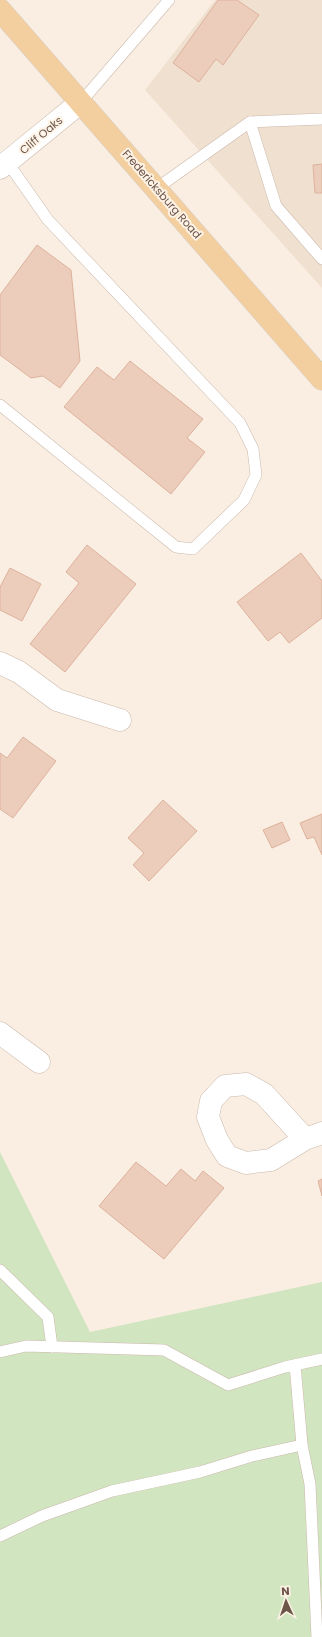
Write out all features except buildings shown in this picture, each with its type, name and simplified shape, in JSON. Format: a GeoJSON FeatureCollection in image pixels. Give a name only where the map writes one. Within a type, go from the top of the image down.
{"type":"FeatureCollection","features":[{"type":"Feature","properties":{"kind":"main road","name":"Fredericksburg Road"},"geometry":{"type":"LineString","coordinates":[[0,10],[157,188],[322,379]]}},
{"type":"Feature","properties":{"kind":"street","name":"Cliff Oaks"},"geometry":{"type":"LineString","coordinates":[[4,166],[81,102]]}},
{"type":"Feature","properties":{"kind":"street"},"geometry":{"type":"LineString","coordinates":[[0,664],[19,672],[57,700],[120,720]]}},
{"type":"Feature","properties":{"kind":"street"},"geometry":{"type":"LineString","coordinates":[[0,1033],[39,1062]]}},
{"type":"Feature","properties":{"kind":"lane"},"geometry":{"type":"LineString","coordinates":[[81,102],[169,0]]}},
{"type":"Feature","properties":{"kind":"lane"},"geometry":{"type":"LineString","coordinates":[[157,188],[250,122],[322,119]]}},
{"type":"Feature","properties":{"kind":"lane"},"geometry":{"type":"LineString","coordinates":[[250,122],[276,206],[322,259]]}},
{"type":"Feature","properties":{"kind":"lane"},"geometry":{"type":"LineString","coordinates":[[0,406],[176,547],[193,549],[244,500],[256,475],[253,449],[240,423],[48,220],[4,166]]}},
{"type":"Feature","properties":{"kind":"lane"},"geometry":{"type":"LineString","coordinates":[[0,1270],[48,1317],[52,1348]]}},
{"type":"Feature","properties":{"kind":"lane"},"geometry":{"type":"LineString","coordinates":[[0,1352],[26,1346],[52,1348],[164,1350],[228,1385],[295,1365],[322,1359]]}},
{"type":"Feature","properties":{"kind":"lane"},"geometry":{"type":"LineString","coordinates":[[295,1365],[302,1445],[310,1484],[317,1637]]}},
{"type":"Feature","properties":{"kind":"lane"},"geometry":{"type":"LineString","coordinates":[[0,1536],[42,1516],[112,1491],[200,1472],[252,1456],[302,1445]]}},
{"type":"Feature","properties":{"kind":"shaded area"},"geometry":{"type":"Polygon","coordinates":[[[215,0],[322,0],[322,288],[145,90],[215,0]]]}},
{"type":"Feature","properties":{"kind":"green space"},"geometry":{"type":"Polygon","coordinates":[[[0,1152],[90,1332],[322,1282],[322,1637],[0,1637],[0,1152]]]}}]}
